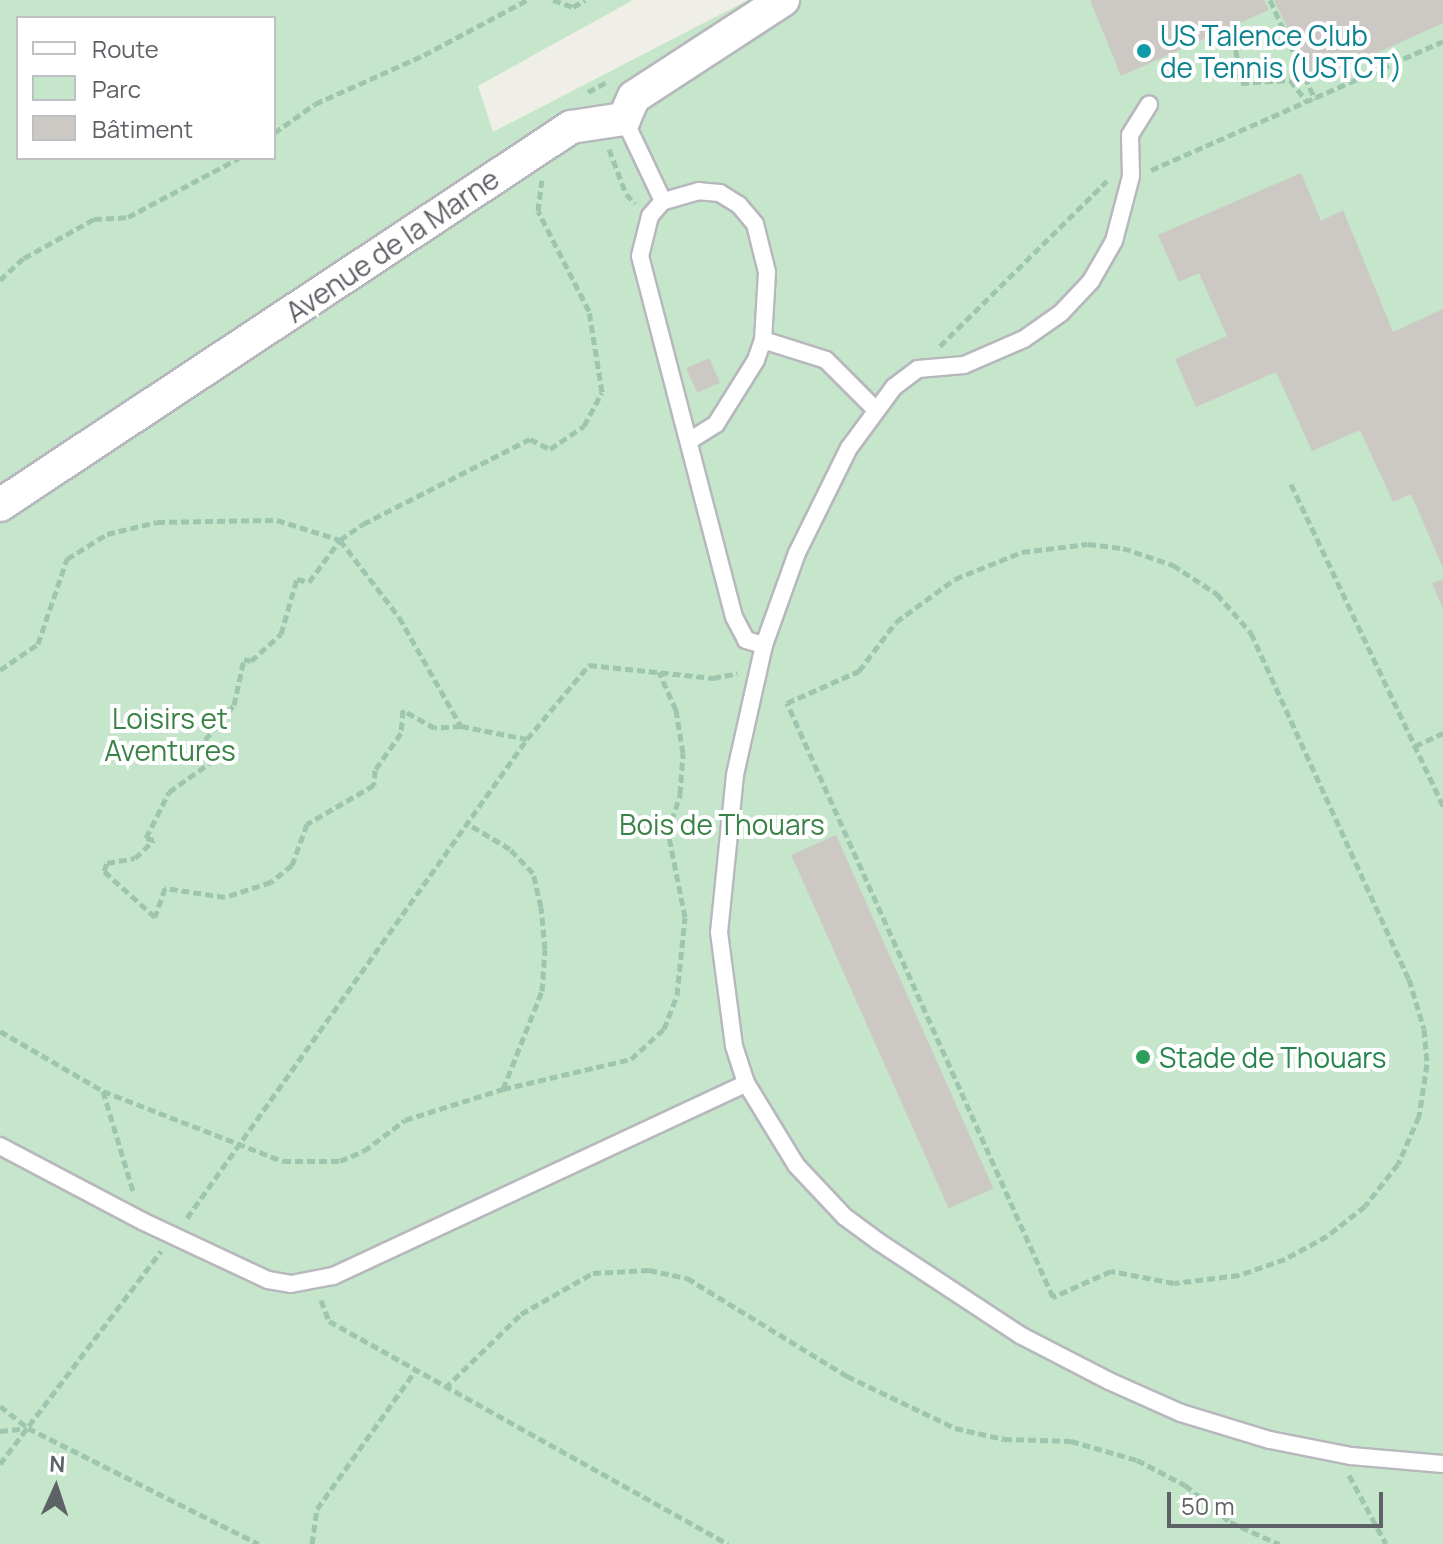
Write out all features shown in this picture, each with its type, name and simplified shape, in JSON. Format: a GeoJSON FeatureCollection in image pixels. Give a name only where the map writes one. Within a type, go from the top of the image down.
{"type":"FeatureCollection","features":[{"type":"Feature","properties":{"kind":"street"},"geometry":{"type":"LineString","coordinates":[[624,119],[634,97],[783,0]]}},
{"type":"Feature","properties":{"kind":"street","name":"Avenue de la Marne"},"geometry":{"type":"LineString","coordinates":[[0,505],[529,154],[581,123],[624,119]]}},
{"type":"Feature","properties":{"kind":"lane"},"geometry":{"type":"LineString","coordinates":[[1149,105],[1130,135],[1131,176],[1114,241],[1091,281],[1061,313],[990,357],[906,374],[875,409],[849,448],[797,553],[764,645],[735,775],[718,905],[734,1046],[746,1083],[796,1165],[845,1217],[1020,1335],[1181,1413],[1270,1440],[1351,1456],[1443,1464]]}},
{"type":"Feature","properties":{"kind":"lane"},"geometry":{"type":"LineString","coordinates":[[624,119],[663,201]]}},
{"type":"Feature","properties":{"kind":"lane"},"geometry":{"type":"LineString","coordinates":[[689,441],[716,424],[763,340],[767,272],[755,224],[739,205],[720,193],[682,193],[663,201],[650,216],[640,256],[644,282],[734,617],[746,640],[764,645]]}},
{"type":"Feature","properties":{"kind":"lane"},"geometry":{"type":"LineString","coordinates":[[763,340],[826,360],[875,409]]}},
{"type":"Feature","properties":{"kind":"lane"},"geometry":{"type":"LineString","coordinates":[[0,1146],[142,1221],[268,1280],[291,1284],[333,1276],[746,1083]]}},
{"type":"Feature","properties":{"kind":"path"},"geometry":{"type":"LineString","coordinates":[[276,132],[315,104],[424,55],[527,0]]}},
{"type":"Feature","properties":{"kind":"path"},"geometry":{"type":"LineString","coordinates":[[553,0],[573,7],[585,0]]}},
{"type":"Feature","properties":{"kind":"path"},"geometry":{"type":"LineString","coordinates":[[1270,0],[1315,99]]}},
{"type":"Feature","properties":{"kind":"path"},"geometry":{"type":"LineString","coordinates":[[1232,26],[1241,83],[1290,80],[1307,102]]}},
{"type":"Feature","properties":{"kind":"path"},"geometry":{"type":"LineString","coordinates":[[933,369],[933,353],[1106,182],[1131,176],[1315,99],[1443,41]]}},
{"type":"Feature","properties":{"kind":"path"},"geometry":{"type":"LineString","coordinates":[[581,123],[607,144],[626,194],[650,216]]}},
{"type":"Feature","properties":{"kind":"path"},"geometry":{"type":"LineString","coordinates":[[527,739],[461,726],[435,728],[403,710],[401,733],[375,770],[374,785],[307,824],[292,865],[271,882],[225,897],[165,888],[155,917],[104,871],[107,863],[135,858],[154,840],[146,838],[169,792],[211,762],[205,740],[234,705],[244,659],[251,661],[281,634],[297,579],[309,582],[340,540],[530,439],[550,449],[584,426],[602,392],[589,311],[538,211],[544,183],[529,154]]}},
{"type":"Feature","properties":{"kind":"path"},"geometry":{"type":"LineString","coordinates":[[0,280],[24,258],[94,219],[128,217],[235,160]]}},
{"type":"Feature","properties":{"kind":"path"},"geometry":{"type":"LineString","coordinates":[[1291,484],[1443,806]]}},
{"type":"Feature","properties":{"kind":"path"},"geometry":{"type":"LineString","coordinates":[[0,670],[38,644],[67,559],[107,534],[157,522],[277,520],[340,540],[399,617],[461,726]]}},
{"type":"Feature","properties":{"kind":"path"},"geometry":{"type":"LineString","coordinates":[[1088,544],[1140,552],[1188,573],[1229,606],[1269,664],[1421,1012],[1427,1064],[1419,1116],[1398,1164],[1365,1206],[1307,1248],[1239,1275],[1174,1283],[1111,1271],[1053,1297],[787,703],[859,671],[896,622],[934,591],[999,559],[1046,547],[1088,544]]}},
{"type":"Feature","properties":{"kind":"path"},"geometry":{"type":"LineString","coordinates":[[0,1464],[242,1146],[470,825],[527,739],[589,665],[713,678],[738,673],[764,645]]}},
{"type":"Feature","properties":{"kind":"path"},"geometry":{"type":"LineString","coordinates":[[0,1031],[103,1091],[283,1161],[340,1161],[364,1151],[405,1120],[503,1089],[631,1059],[664,1029],[677,995],[685,917],[668,832],[680,794],[683,753],[676,710],[659,672]]}},
{"type":"Feature","properties":{"kind":"path"},"geometry":{"type":"LineString","coordinates":[[1414,746],[1443,733]]}},
{"type":"Feature","properties":{"kind":"path"},"geometry":{"type":"LineString","coordinates":[[470,825],[510,849],[533,873],[541,907],[545,949],[542,991],[503,1089]]}},
{"type":"Feature","properties":{"kind":"path"},"geometry":{"type":"LineString","coordinates":[[103,1091],[142,1221]]}},
{"type":"Feature","properties":{"kind":"path"},"geometry":{"type":"LineString","coordinates":[[445,1388],[521,1314],[593,1273],[649,1270],[687,1278],[847,1376],[955,1428],[1004,1439],[1071,1441],[1137,1460],[1185,1485],[1230,1522],[1279,1544]]}},
{"type":"Feature","properties":{"kind":"path"},"geometry":{"type":"LineString","coordinates":[[313,1280],[329,1321],[728,1544]]}},
{"type":"Feature","properties":{"kind":"path"},"geometry":{"type":"LineString","coordinates":[[312,1544],[317,1509],[415,1371]]}},
{"type":"Feature","properties":{"kind":"path"},"geometry":{"type":"LineString","coordinates":[[0,1406],[28,1428],[259,1544]]}},
{"type":"Feature","properties":{"kind":"path"},"geometry":{"type":"LineString","coordinates":[[0,1431],[28,1428]]}},
{"type":"Feature","properties":{"kind":"path"},"geometry":{"type":"LineString","coordinates":[[1351,1456],[1348,1478],[1386,1544]]}},
{"type":"Feature","properties":{"kind":"green space","name":"Bois de Thouars"},"geometry":{"type":"Polygon","coordinates":[[[0,0],[633,0],[478,86],[493,132],[748,0],[1443,0],[1443,1544],[0,1544],[0,0]]]}},
{"type":"Feature","properties":{"kind":"building","name":"US Talence Club de Tennis (USTCT)"},"geometry":{"type":"Polygon","coordinates":[[[1090,0],[1264,0],[1269,10],[1121,76],[1090,0]]]}},
{"type":"Feature","properties":{"kind":"building"},"geometry":{"type":"Polygon","coordinates":[[[1274,0],[1443,0],[1443,23],[1313,82],[1274,0]]]}},
{"type":"Feature","properties":{"kind":"building"},"geometry":{"type":"Polygon","coordinates":[[[1301,173],[1321,221],[1343,210],[1393,332],[1443,309],[1443,568],[1411,494],[1393,502],[1360,430],[1312,451],[1276,372],[1196,407],[1175,359],[1227,336],[1199,273],[1179,282],[1158,235],[1301,173]]]}},
{"type":"Feature","properties":{"kind":"building"},"geometry":{"type":"Polygon","coordinates":[[[709,358],[720,383],[697,393],[686,368],[709,358]]]}},
{"type":"Feature","properties":{"kind":"building"},"geometry":{"type":"Polygon","coordinates":[[[1443,579],[1443,609],[1432,583],[1443,579]]]}},
{"type":"Feature","properties":{"kind":"building"},"geometry":{"type":"Polygon","coordinates":[[[836,835],[993,1189],[949,1208],[791,855],[836,835]]]}},
{"type":"Feature","properties":{"kind":"place","name":"US Talence Club de Tennis (USTCT)"},"geometry":{"type":"Point","coordinates":[1144,51]}},
{"type":"Feature","properties":{"kind":"place","name":"Stade de Thouars"},"geometry":{"type":"Point","coordinates":[1143,1057]}},
{"type":"Feature","properties":{"kind":"park label","name":"Loisirs et Aventures"},"geometry":{"type":"Point","coordinates":[170,734]}}]}
